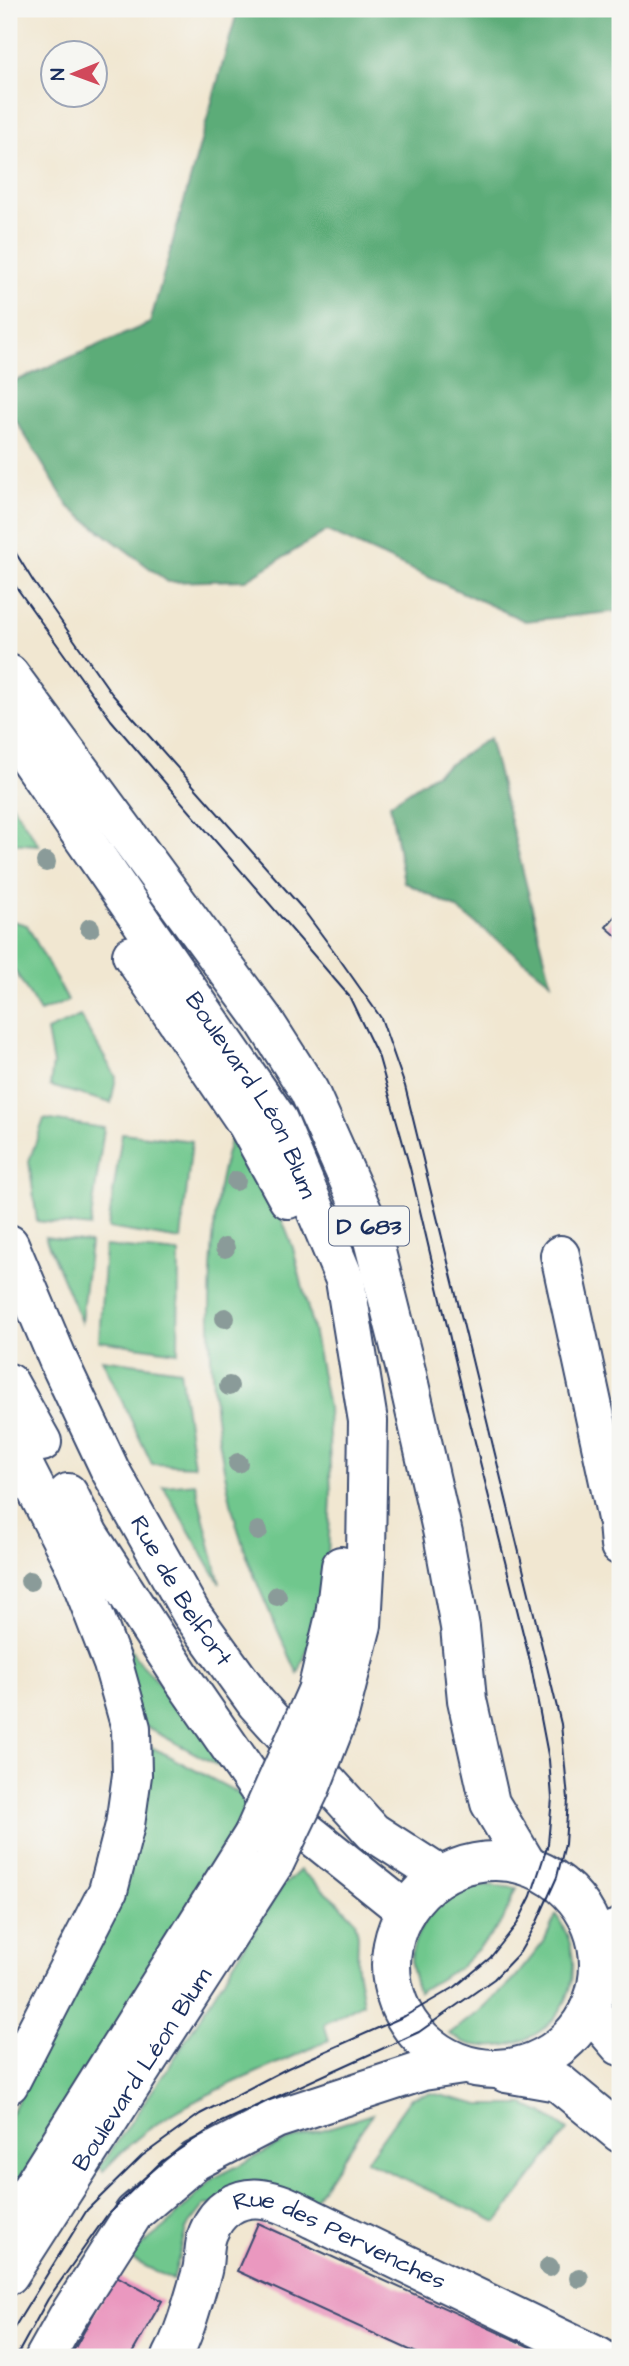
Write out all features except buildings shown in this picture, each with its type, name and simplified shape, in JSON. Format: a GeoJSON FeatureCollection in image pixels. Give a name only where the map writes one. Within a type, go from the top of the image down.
{"type":"FeatureCollection","features":[{"type":"Feature","properties":{"kind":"main road","name":"D 683"},"geometry":{"type":"LineString","coordinates":[[9,674],[269,1029],[309,1091],[370,1228],[443,1534],[460,1627],[467,1700],[490,1802],[527,1865]]}},
{"type":"Feature","properties":{"kind":"main road","name":"Boulevard Léon Blum"},"geometry":{"type":"LineString","coordinates":[[9,730],[278,1120],[345,1280],[368,1422],[366,1553],[362,1625],[328,1703]]}},
{"type":"Feature","properties":{"kind":"main road","name":"Boulevard Léon Blum"},"geometry":{"type":"LineString","coordinates":[[9,774],[247,1124],[289,1200],[319,1285],[343,1426],[342,1541],[328,1703]]}},
{"type":"Feature","properties":{"kind":"main road","name":"Rue de Belfort"},"geometry":{"type":"LineString","coordinates":[[9,1244],[59,1362],[110,1470],[191,1613],[256,1703],[373,1832],[441,1876]]}},
{"type":"Feature","properties":{"kind":"main road"},"geometry":{"type":"LineString","coordinates":[[560,1255],[618,1523],[620,1546]]}},
{"type":"Feature","properties":{"kind":"main road","name":"Rue de Belfort"},"geometry":{"type":"LineString","coordinates":[[9,1383],[89,1535],[182,1678],[265,1798],[406,1911]]}},
{"type":"Feature","properties":{"kind":"main road"},"geometry":{"type":"LineString","coordinates":[[9,1423],[26,1470],[76,1568],[113,1664],[131,1728],[132,1775],[125,1825],[108,1891],[9,2084]]}},
{"type":"Feature","properties":{"kind":"main road"},"geometry":{"type":"LineString","coordinates":[[264,1849],[328,1703]]}},
{"type":"Feature","properties":{"kind":"main road","name":"Boulevard Léon Blum"},"geometry":{"type":"LineString","coordinates":[[9,2224],[264,1849]]}},
{"type":"Feature","properties":{"kind":"main road","name":"Boulevard Léon Blum"},"geometry":{"type":"LineString","coordinates":[[9,2275],[264,1849]]}},
{"type":"Feature","properties":{"kind":"main road"},"geometry":{"type":"LineString","coordinates":[[45,2357],[134,2213],[195,2161],[276,2119],[422,2071],[476,2067],[521,2067],[549,2055],[573,2035],[589,2010],[597,1985],[599,1958],[608,1933],[557,1877],[527,1865],[501,1861],[470,1864],[441,1876],[421,1891],[406,1911],[394,1938],[390,1967],[396,1996],[405,2016],[437,2052],[476,2067],[558,2082],[620,2133]]}},
{"type":"Feature","properties":{"kind":"main road"},"geometry":{"type":"LineString","coordinates":[[589,2010],[620,2046]]}},
{"type":"Feature","properties":{"kind":"main road","name":"Rue des Pervenches"},"geometry":{"type":"LineString","coordinates":[[172,2357],[203,2266],[207,2235],[220,2214],[239,2199],[263,2199],[281,2204],[599,2357]]}},
{"type":"Feature","properties":{"kind":"green space"},"geometry":{"type":"Polygon","coordinates":[[[238,9],[620,9],[620,611],[525,621],[327,531],[246,580],[168,582],[69,507],[9,409],[9,384],[150,323],[238,9]]]}},
{"type":"Feature","properties":{"kind":"green space"},"geometry":{"type":"Polygon","coordinates":[[[489,738],[551,982],[456,908],[404,882],[390,804],[489,738]]]}},
{"type":"Feature","properties":{"kind":"green space"},"geometry":{"type":"Polygon","coordinates":[[[9,800],[39,845],[9,843],[9,800]]]}},
{"type":"Feature","properties":{"kind":"green space"},"geometry":{"type":"Polygon","coordinates":[[[9,920],[27,925],[68,1001],[40,1012],[9,961],[9,920]]]}},
{"type":"Feature","properties":{"kind":"green space"},"geometry":{"type":"Polygon","coordinates":[[[80,1016],[116,1077],[111,1103],[50,1086],[53,1064],[47,1031],[80,1016]]]}},
{"type":"Feature","properties":{"kind":"green space"},"geometry":{"type":"Polygon","coordinates":[[[44,1119],[104,1128],[90,1227],[37,1221],[29,1161],[44,1119]]]}},
{"type":"Feature","properties":{"kind":"green space"},"geometry":{"type":"Polygon","coordinates":[[[234,1126],[274,1199],[293,1248],[313,1329],[328,1407],[331,1498],[327,1573],[319,1619],[298,1674],[246,1553],[233,1511],[218,1432],[211,1353],[211,1273],[219,1185],[234,1126]]]}},
{"type":"Feature","properties":{"kind":"green space"},"geometry":{"type":"Polygon","coordinates":[[[122,1133],[192,1141],[181,1240],[108,1228],[122,1133]]]}},
{"type":"Feature","properties":{"kind":"green space"},"geometry":{"type":"Polygon","coordinates":[[[45,1237],[90,1243],[81,1322],[45,1237]]]}},
{"type":"Feature","properties":{"kind":"green space"},"geometry":{"type":"Polygon","coordinates":[[[105,1246],[179,1253],[178,1352],[99,1341],[105,1246]]]}},
{"type":"Feature","properties":{"kind":"green space"},"geometry":{"type":"Polygon","coordinates":[[[102,1359],[180,1370],[194,1466],[152,1464],[102,1359]]]}},
{"type":"Feature","properties":{"kind":"green space"},"geometry":{"type":"Polygon","coordinates":[[[195,1483],[220,1584],[163,1486],[195,1483]]]}},
{"type":"Feature","properties":{"kind":"green space"},"geometry":{"type":"Polygon","coordinates":[[[107,1606],[136,1658],[240,1771],[237,1776],[137,1722],[107,1606]]]}},
{"type":"Feature","properties":{"kind":"green space"},"geometry":{"type":"Polygon","coordinates":[[[140,1741],[248,1798],[258,1807],[9,2207],[9,2118],[73,1994],[140,1741]]]}},
{"type":"Feature","properties":{"kind":"green space"},"geometry":{"type":"Polygon","coordinates":[[[300,1870],[355,1920],[358,1935],[357,1969],[363,2003],[324,2024],[329,2040],[177,2111],[134,2141],[103,2171],[100,2167],[172,2062],[281,1888],[300,1870]]]}},
{"type":"Feature","properties":{"kind":"green space"},"geometry":{"type":"Polygon","coordinates":[[[486,1885],[517,1888],[502,1922],[461,1966],[418,1992],[411,1965],[412,1954],[414,1943],[425,1922],[432,1912],[450,1897],[486,1885]]]}},
{"type":"Feature","properties":{"kind":"green space"},"geometry":{"type":"Polygon","coordinates":[[[556,1915],[569,1939],[573,1964],[570,1988],[561,2009],[546,2026],[526,2039],[502,2046],[471,2044],[449,2034],[484,2008],[515,1978],[544,1942],[556,1915]]]}},
{"type":"Feature","properties":{"kind":"green space"},"geometry":{"type":"Polygon","coordinates":[[[431,2093],[480,2105],[523,2105],[543,2113],[568,2130],[497,2222],[366,2161],[411,2098],[431,2093]]]}},
{"type":"Feature","properties":{"kind":"green space"},"geometry":{"type":"Polygon","coordinates":[[[372,2114],[314,2201],[205,2205],[186,2229],[173,2280],[127,2257],[166,2226],[214,2178],[284,2142],[372,2114]]]}},
{"type":"Feature","properties":{"kind":"tram line"},"geometry":{"type":"LineString","coordinates":[[9,542],[112,694],[302,908],[381,1018],[405,1086],[561,1724],[568,1799],[565,1844],[557,1877],[520,1952],[494,1979],[419,2032],[219,2123],[162,2161],[107,2215],[48,2299],[16,2357]]}},
{"type":"Feature","properties":{"kind":"tram line"},"geometry":{"type":"LineString","coordinates":[[9,577],[111,720],[349,996],[379,1058],[410,1168],[530,1661],[549,1760],[552,1798],[548,1844],[531,1896],[517,1924],[490,1958],[455,1987],[405,2016],[288,2068],[200,2114],[142,2156],[87,2210],[9,2336]]}}]}
